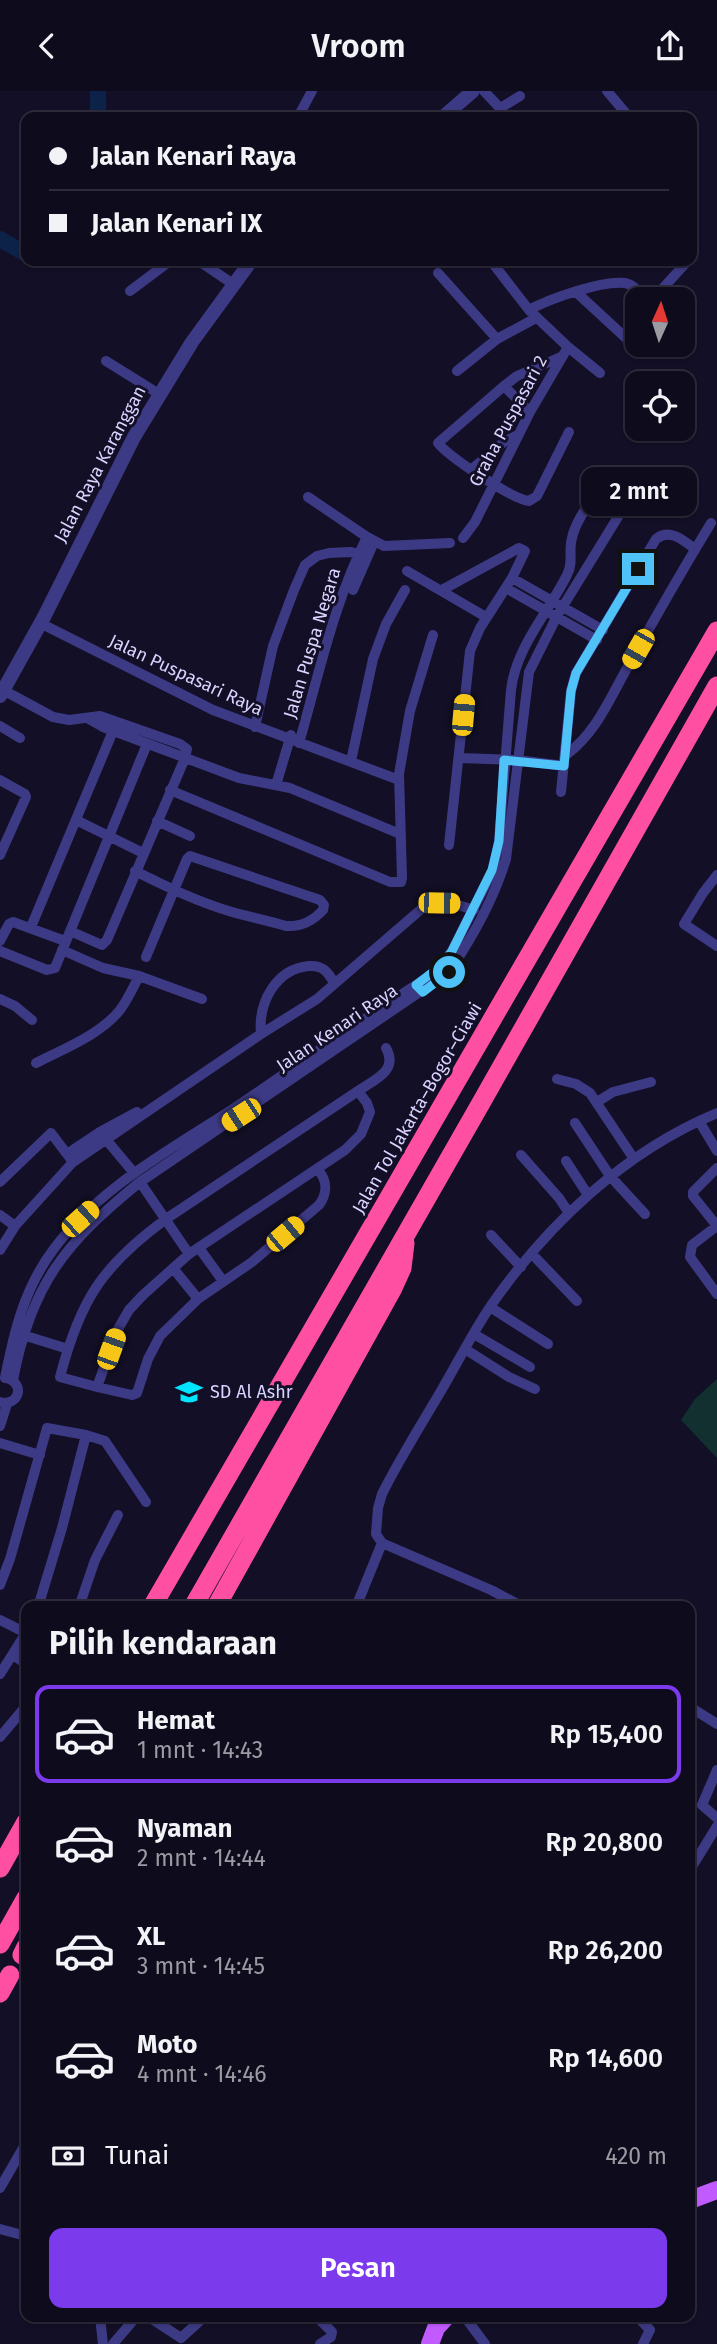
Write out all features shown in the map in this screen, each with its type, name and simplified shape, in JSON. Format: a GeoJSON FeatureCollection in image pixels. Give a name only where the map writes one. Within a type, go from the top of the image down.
{"type":"FeatureCollection","features":[{"type":"Feature","properties":{"kind":"highway","name":"Jalan Tol Jakarta–Bogor–Ciawi"},"geometry":{"type":"LineString","coordinates":[[155,1601],[717,631]]}},
{"type":"Feature","properties":{"kind":"highway"},"geometry":{"type":"LineString","coordinates":[[196,1601],[717,686]]}},
{"type":"Feature","properties":{"kind":"highway"},"geometry":{"type":"LineString","coordinates":[[219,1601],[398,1279],[404,1260],[405,1234]]}},
{"type":"Feature","properties":{"kind":"highway"},"geometry":{"type":"LineString","coordinates":[[0,1868],[21,1831]]}},
{"type":"Feature","properties":{"kind":"highway"},"geometry":{"type":"LineString","coordinates":[[0,1944],[21,1907]]}},
{"type":"Feature","properties":{"kind":"highway"},"geometry":{"type":"LineString","coordinates":[[0,1993],[10,1975]]}},
{"type":"Feature","properties":{"kind":"main road"},"geometry":{"type":"LineString","coordinates":[[695,2198],[717,2190]]}},
{"type":"Feature","properties":{"kind":"main road"},"geometry":{"type":"LineString","coordinates":[[430,2344],[441,2322]]}},
{"type":"Feature","properties":{"kind":"street"},"geometry":{"type":"LineString","coordinates":[[301,112],[312,91]]}},
{"type":"Feature","properties":{"kind":"street"},"geometry":{"type":"LineString","coordinates":[[449,112],[473,91]]}},
{"type":"Feature","properties":{"kind":"street"},"geometry":{"type":"LineString","coordinates":[[484,91],[499,107],[520,96]]}},
{"type":"Feature","properties":{"kind":"street"},"geometry":{"type":"LineString","coordinates":[[607,91],[625,112]]}},
{"type":"Feature","properties":{"kind":"street"},"geometry":{"type":"LineString","coordinates":[[130,291],[163,266]]}},
{"type":"Feature","properties":{"kind":"street"},"geometry":{"type":"LineString","coordinates":[[206,266],[233,284]]}},
{"type":"Feature","properties":{"kind":"street","name":"Jalan Raya Karanggan"},"geometry":{"type":"LineString","coordinates":[[2,693],[159,394],[192,342],[247,266]]}},
{"type":"Feature","properties":{"kind":"street","name":"Graha Puspasari 2"},"geometry":{"type":"LineString","coordinates":[[463,538],[475,522],[517,435],[566,351],[532,314],[495,266]]}},
{"type":"Feature","properties":{"kind":"street"},"geometry":{"type":"LineString","coordinates":[[457,371],[551,300],[601,285],[626,283],[646,297],[654,298],[683,266]]}},
{"type":"Feature","properties":{"kind":"street"},"geometry":{"type":"LineString","coordinates":[[438,273],[498,339]]}},
{"type":"Feature","properties":{"kind":"street"},"geometry":{"type":"LineString","coordinates":[[576,292],[625,337]]}},
{"type":"Feature","properties":{"kind":"street"},"geometry":{"type":"LineString","coordinates":[[569,432],[534,499],[529,501],[517,499],[494,484],[441,447],[439,441],[517,376],[566,351],[600,373]]}},
{"type":"Feature","properties":{"kind":"street"},"geometry":{"type":"LineString","coordinates":[[106,361],[159,394]]}},
{"type":"Feature","properties":{"kind":"street"},"geometry":{"type":"LineString","coordinates":[[504,386],[530,412]]}},
{"type":"Feature","properties":{"kind":"street"},"geometry":{"type":"LineString","coordinates":[[472,469],[496,447],[517,435]]}},
{"type":"Feature","properties":{"kind":"street","name":"Jalan Kenari Raya"},"geometry":{"type":"LineString","coordinates":[[6,1379],[16,1322],[34,1279],[63,1236],[80,1219],[137,1177],[419,988],[442,965],[496,886],[506,859],[529,672],[555,609],[569,572],[571,539],[577,524],[595,497],[602,493],[612,493],[622,501],[621,512],[555,609],[516,664],[504,760],[497,853],[473,918]]}},
{"type":"Feature","properties":{"kind":"street"},"geometry":{"type":"LineString","coordinates":[[308,497],[371,540],[388,547],[450,543]]}},
{"type":"Feature","properties":{"kind":"street"},"geometry":{"type":"LineString","coordinates":[[460,758],[565,761],[601,718],[627,667],[711,523]]}},
{"type":"Feature","properties":{"kind":"street"},"geometry":{"type":"LineString","coordinates":[[561,792],[573,681],[656,539],[669,534],[695,549]]}},
{"type":"Feature","properties":{"kind":"street"},"geometry":{"type":"LineString","coordinates":[[256,724],[273,646],[305,565],[317,556],[329,553],[351,552],[363,555],[371,540]]}},
{"type":"Feature","properties":{"kind":"street"},"geometry":{"type":"LineString","coordinates":[[442,590],[519,548],[523,549],[525,554],[486,617],[470,651],[449,845]]}},
{"type":"Feature","properties":{"kind":"street","name":"Jalan Puspa Negara"},"geometry":{"type":"LineString","coordinates":[[276,785],[299,740],[333,634],[363,555]]}},
{"type":"Feature","properties":{"kind":"street"},"geometry":{"type":"LineString","coordinates":[[407,571],[486,617]]}},
{"type":"Feature","properties":{"kind":"street"},"geometry":{"type":"LineString","coordinates":[[509,583],[600,635]]}},
{"type":"Feature","properties":{"kind":"street"},"geometry":{"type":"LineString","coordinates":[[352,759],[373,659],[386,624],[405,590]]}},
{"type":"Feature","properties":{"kind":"street","name":"Jalan Puspasari Raya"},"geometry":{"type":"LineString","coordinates":[[42,620],[256,724],[399,777]]}},
{"type":"Feature","properties":{"kind":"street"},"geometry":{"type":"LineString","coordinates":[[170,790],[398,883],[402,878],[399,777],[410,711],[433,635]]}},
{"type":"Feature","properties":{"kind":"street"},"geometry":{"type":"LineString","coordinates":[[2,693],[53,717],[69,720],[100,716],[180,744],[187,749],[105,944],[66,941]]}},
{"type":"Feature","properties":{"kind":"street"},"geometry":{"type":"LineString","coordinates":[[88,718],[113,731],[239,778],[290,788],[400,834]]}},
{"type":"Feature","properties":{"kind":"street"},"geometry":{"type":"LineString","coordinates":[[0,726],[20,738]]}},
{"type":"Feature","properties":{"kind":"street"},"geometry":{"type":"LineString","coordinates":[[31,927],[113,731]]}},
{"type":"Feature","properties":{"kind":"street"},"geometry":{"type":"LineString","coordinates":[[0,951],[50,970],[55,968],[147,744]]}},
{"type":"Feature","properties":{"kind":"street"},"geometry":{"type":"LineString","coordinates":[[0,780],[26,797],[0,855]]}},
{"type":"Feature","properties":{"kind":"street"},"geometry":{"type":"LineString","coordinates":[[76,820],[143,853]]}},
{"type":"Feature","properties":{"kind":"street"},"geometry":{"type":"LineString","coordinates":[[157,821],[190,836]]}},
{"type":"Feature","properties":{"kind":"street"},"geometry":{"type":"LineString","coordinates":[[135,871],[173,891],[232,912],[286,926],[303,925],[318,916],[324,909],[324,903],[192,856],[187,859],[173,891],[146,957]]}},
{"type":"Feature","properties":{"kind":"street"},"geometry":{"type":"LineString","coordinates":[[717,875],[684,925],[717,946]]}},
{"type":"Feature","properties":{"kind":"street"},"geometry":{"type":"LineString","coordinates":[[0,1249],[15,1226],[70,1158],[317,999],[426,905],[455,904],[473,918]]}},
{"type":"Feature","properties":{"kind":"street"},"geometry":{"type":"LineString","coordinates":[[0,941],[11,922],[17,922],[66,941],[103,968],[139,976],[202,999]]}},
{"type":"Feature","properties":{"kind":"street"},"geometry":{"type":"LineString","coordinates":[[261,1034],[263,1006],[286,972],[306,967],[323,968],[334,983]]}},
{"type":"Feature","properties":{"kind":"street"},"geometry":{"type":"LineString","coordinates":[[36,1063],[83,1038],[111,1018],[124,1004],[139,976]]}},
{"type":"Feature","properties":{"kind":"street"},"geometry":{"type":"LineString","coordinates":[[0,999],[15,1006],[32,1020]]}},
{"type":"Feature","properties":{"kind":"street"},"geometry":{"type":"LineString","coordinates":[[318,1170],[324,1177],[325,1185],[325,1194],[319,1205],[252,1262],[198,1299],[160,1336],[148,1359],[137,1393],[132,1395],[60,1377],[80,1317],[96,1285],[115,1262],[166,1219],[387,1070],[391,1059],[386,1048]]}},
{"type":"Feature","properties":{"kind":"street"},"geometry":{"type":"LineString","coordinates":[[557,1079],[576,1084],[590,1093],[634,1159]]}},
{"type":"Feature","properties":{"kind":"street"},"geometry":{"type":"LineString","coordinates":[[597,1102],[613,1092],[651,1082]]}},
{"type":"Feature","properties":{"kind":"street"},"geometry":{"type":"LineString","coordinates":[[97,1387],[118,1329],[143,1295],[194,1251],[318,1170],[354,1143],[361,1134],[370,1109],[358,1091]]}},
{"type":"Feature","properties":{"kind":"street"},"geometry":{"type":"LineString","coordinates":[[512,1601],[382,1543],[376,1534],[378,1508],[383,1494],[490,1307],[521,1266],[569,1213],[610,1176],[634,1159],[717,1113]]}},
{"type":"Feature","properties":{"kind":"street"},"geometry":{"type":"LineString","coordinates":[[699,1121],[717,1151]]}},
{"type":"Feature","properties":{"kind":"street"},"geometry":{"type":"LineString","coordinates":[[575,1123],[610,1176],[645,1215]]}},
{"type":"Feature","properties":{"kind":"street"},"geometry":{"type":"LineString","coordinates":[[0,1182],[51,1133],[70,1158]]}},
{"type":"Feature","properties":{"kind":"street"},"geometry":{"type":"LineString","coordinates":[[104,1136],[166,1219],[223,1281]]}},
{"type":"Feature","properties":{"kind":"street"},"geometry":{"type":"LineString","coordinates":[[521,1155],[569,1213]]}},
{"type":"Feature","properties":{"kind":"street"},"geometry":{"type":"LineString","coordinates":[[566,1161],[588,1195]]}},
{"type":"Feature","properties":{"kind":"street"},"geometry":{"type":"LineString","coordinates":[[717,1168],[693,1192],[693,1196],[717,1226],[692,1245],[690,1257],[717,1294]]}},
{"type":"Feature","properties":{"kind":"street","name":"Jalan Kenari Raya"},"geometry":{"type":"LineString","coordinates":[[6,1379],[42,1286],[93,1221],[137,1177]]}},
{"type":"Feature","properties":{"kind":"street"},"geometry":{"type":"LineString","coordinates":[[0,1215],[15,1226]]}},
{"type":"Feature","properties":{"kind":"street"},"geometry":{"type":"LineString","coordinates":[[491,1235],[521,1266]]}},
{"type":"Feature","properties":{"kind":"street"},"geometry":{"type":"LineString","coordinates":[[532,1254],[577,1301]]}},
{"type":"Feature","properties":{"kind":"street"},"geometry":{"type":"LineString","coordinates":[[173,1268],[198,1299]]}},
{"type":"Feature","properties":{"kind":"street"},"geometry":{"type":"LineString","coordinates":[[490,1307],[548,1344]]}},
{"type":"Feature","properties":{"kind":"street"},"geometry":{"type":"LineString","coordinates":[[474,1334],[530,1367]]}},
{"type":"Feature","properties":{"kind":"street"},"geometry":{"type":"LineString","coordinates":[[23,1335],[68,1349]]}},
{"type":"Feature","properties":{"kind":"street"},"geometry":{"type":"LineString","coordinates":[[465,1349],[509,1377],[535,1389]]}},
{"type":"Feature","properties":{"kind":"street"},"geometry":{"type":"LineString","coordinates":[[0,1426],[4,1403],[15,1401],[19,1394],[18,1386],[6,1379]]}},
{"type":"Feature","properties":{"kind":"street"},"geometry":{"type":"LineString","coordinates":[[0,1585],[10,1559],[47,1428],[86,1435],[108,1444],[146,1502]]}},
{"type":"Feature","properties":{"kind":"street"},"geometry":{"type":"LineString","coordinates":[[40,1601],[86,1435]]}},
{"type":"Feature","properties":{"kind":"street"},"geometry":{"type":"LineString","coordinates":[[0,1443],[40,1455]]}},
{"type":"Feature","properties":{"kind":"street"},"geometry":{"type":"LineString","coordinates":[[81,1601],[95,1560],[118,1515]]}},
{"type":"Feature","properties":{"kind":"street"},"geometry":{"type":"LineString","coordinates":[[358,1601],[382,1543]]}},
{"type":"Feature","properties":{"kind":"street"},"geometry":{"type":"LineString","coordinates":[[0,1620],[21,1630]]}},
{"type":"Feature","properties":{"kind":"street"},"geometry":{"type":"LineString","coordinates":[[0,1674],[21,1641]]}},
{"type":"Feature","properties":{"kind":"street"},"geometry":{"type":"LineString","coordinates":[[13,1655],[21,1661]]}},
{"type":"Feature","properties":{"kind":"street"},"geometry":{"type":"LineString","coordinates":[[695,1710],[717,1724]]}},
{"type":"Feature","properties":{"kind":"street"},"geometry":{"type":"LineString","coordinates":[[0,1737],[21,1712]]}},
{"type":"Feature","properties":{"kind":"street"},"geometry":{"type":"LineString","coordinates":[[717,1770],[702,1805],[717,1818]]}},
{"type":"Feature","properties":{"kind":"street"},"geometry":{"type":"LineString","coordinates":[[695,1862],[717,1826]]}},
{"type":"Feature","properties":{"kind":"street"},"geometry":{"type":"LineString","coordinates":[[0,2187],[21,2151]]}},
{"type":"Feature","properties":{"kind":"street"},"geometry":{"type":"LineString","coordinates":[[0,2229],[21,2235]]}},
{"type":"Feature","properties":{"kind":"street"},"geometry":{"type":"LineString","coordinates":[[101,2322],[103,2344]]}},
{"type":"Feature","properties":{"kind":"street"},"geometry":{"type":"LineString","coordinates":[[113,2344],[132,2322]]}},
{"type":"Feature","properties":{"kind":"street"},"geometry":{"type":"LineString","coordinates":[[157,2322],[181,2338],[199,2322]]}},
{"type":"Feature","properties":{"kind":"street"},"geometry":{"type":"LineString","coordinates":[[320,2344],[331,2337],[332,2332],[322,2322]]}},
{"type":"Feature","properties":{"kind":"street"},"geometry":{"type":"LineString","coordinates":[[470,2322],[485,2344]]}},
{"type":"Feature","properties":{"kind":"street"},"geometry":{"type":"LineString","coordinates":[[642,2322],[649,2330],[643,2344]]}},
{"type":"Feature","properties":{"kind":"green space"},"geometry":{"type":"Polygon","coordinates":[[[717,1379],[717,1458],[681,1420],[695,1399],[717,1379]]]}},
{"type":"Feature","properties":{"kind":"waterway"},"geometry":{"type":"LineString","coordinates":[[98,91],[98,112]]}},
{"type":"Feature","properties":{"kind":"waterway"},"geometry":{"type":"LineString","coordinates":[[0,239],[21,251]]}},
{"type":"Feature","properties":{"kind":"place","name":"SD Al Ashr"},"geometry":{"type":"Point","coordinates":[189,1392]}},
{"type":"Feature","properties":{"kind":"route"},"geometry":{"type":"LineString","coordinates":[[449,972],[423,992],[416,985],[442,965],[452,951],[488,881],[499,841],[504,760],[564,766],[571,691],[576,673],[638,569]]}}]}
